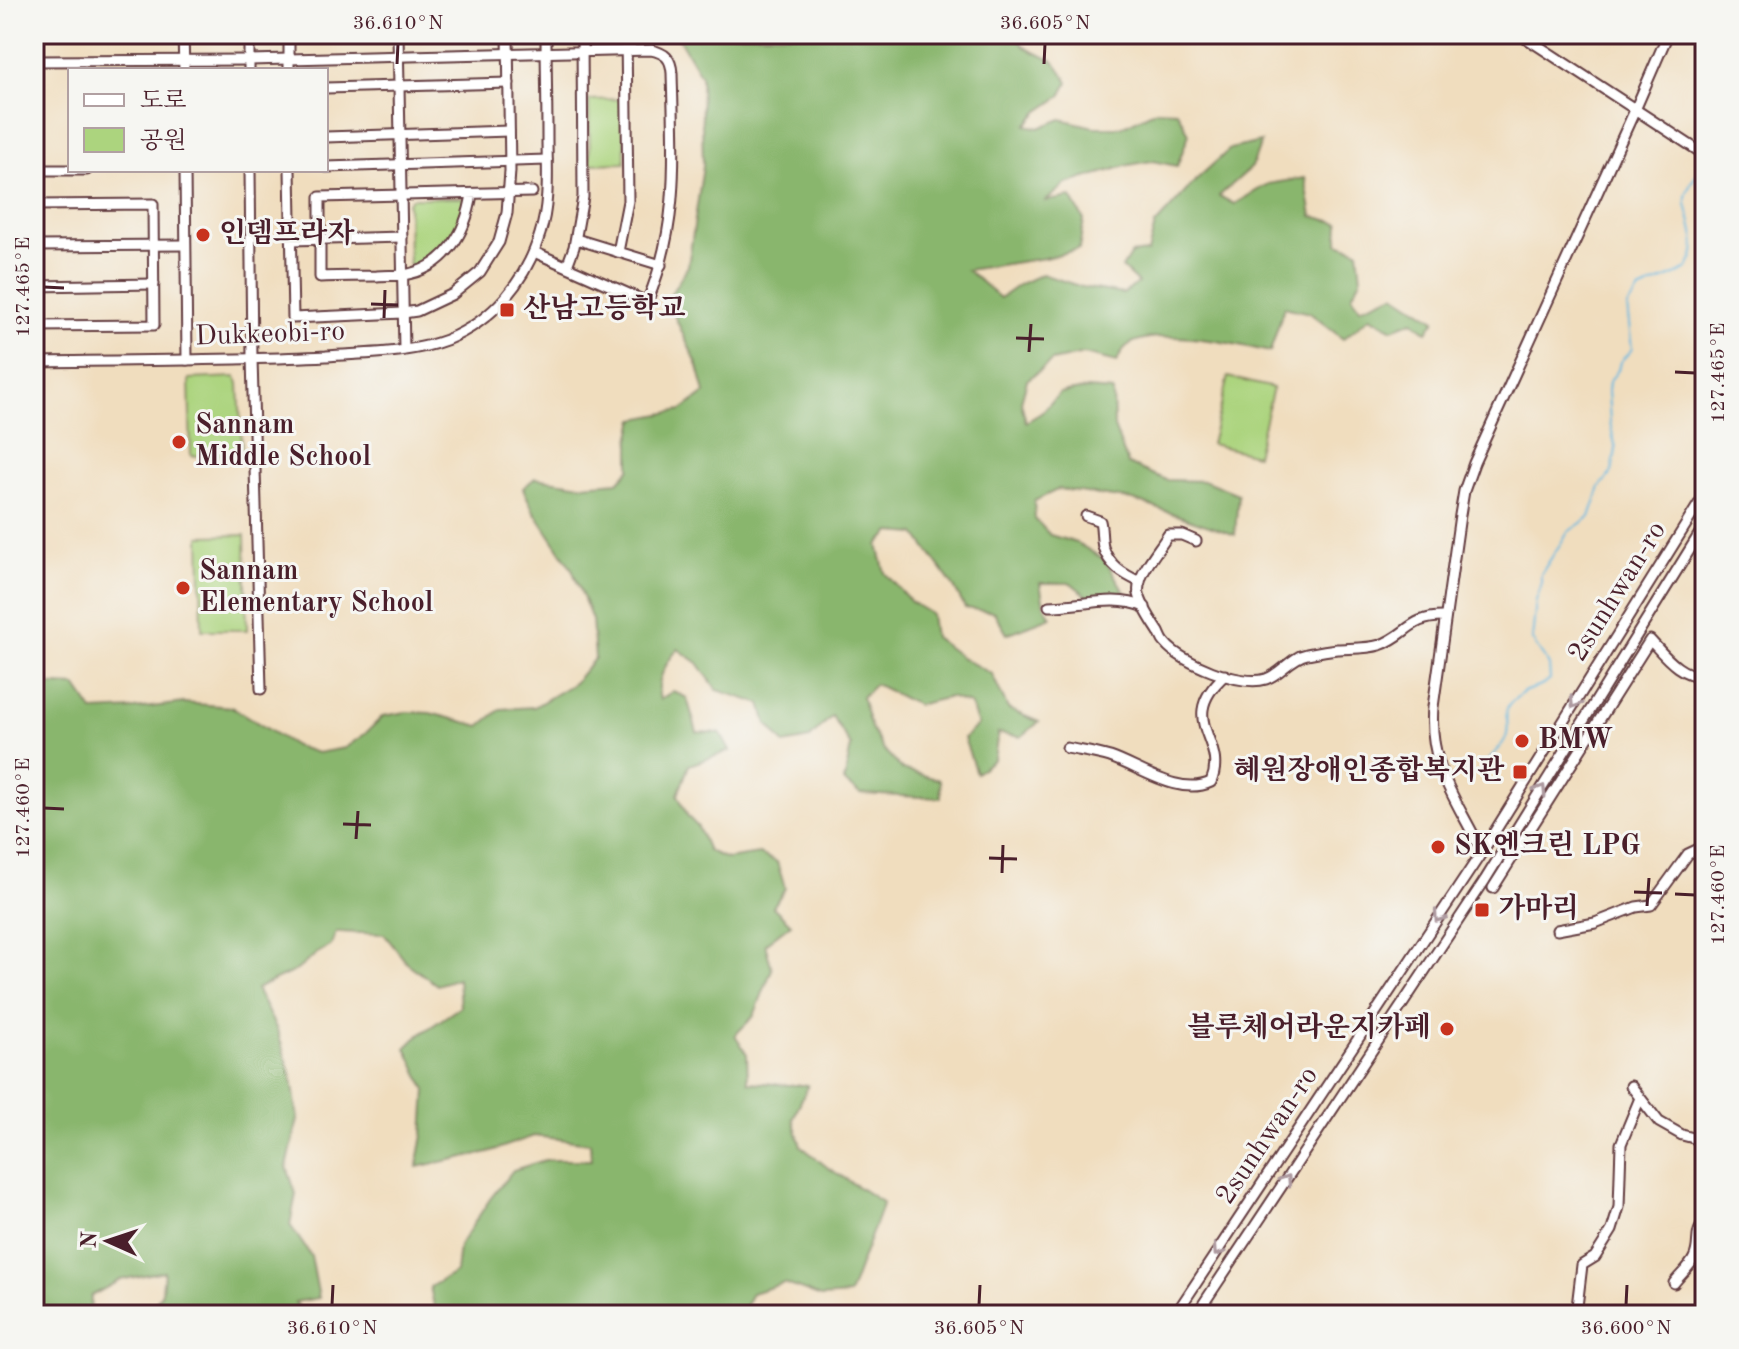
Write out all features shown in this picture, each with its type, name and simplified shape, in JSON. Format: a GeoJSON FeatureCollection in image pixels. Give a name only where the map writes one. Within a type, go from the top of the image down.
{"type":"FeatureCollection","features":[{"type":"Feature","properties":{"kind":"street"},"geometry":{"type":"LineString","coordinates":[[183,34],[184,65]]}},
{"type":"Feature","properties":{"kind":"street"},"geometry":{"type":"LineString","coordinates":[[249,34],[249,65]]}},
{"type":"Feature","properties":{"kind":"street"},"geometry":{"type":"LineString","coordinates":[[289,34],[289,64]]}},
{"type":"Feature","properties":{"kind":"street"},"geometry":{"type":"LineString","coordinates":[[398,34],[404,350]]}},
{"type":"Feature","properties":{"kind":"street"},"geometry":{"type":"LineString","coordinates":[[290,172],[293,318],[403,313],[438,303],[453,294],[480,272],[499,242],[507,213],[508,34]]}},
{"type":"Feature","properties":{"kind":"street","name":"Dukkeobi-ro"},"geometry":{"type":"LineString","coordinates":[[34,362],[285,358],[404,350],[446,340],[472,327],[511,291],[534,252],[541,232],[546,209],[546,34]]}},
{"type":"Feature","properties":{"kind":"street"},"geometry":{"type":"LineString","coordinates":[[567,266],[576,239],[583,197],[582,34]]}},
{"type":"Feature","properties":{"kind":"street"},"geometry":{"type":"LineString","coordinates":[[618,252],[628,201],[626,34]]}},
{"type":"Feature","properties":{"kind":"street"},"geometry":{"type":"LineString","coordinates":[[1520,34],[1702,153]]}},
{"type":"Feature","properties":{"kind":"street"},"geometry":{"type":"LineString","coordinates":[[1482,852],[1456,805],[1441,769],[1434,741],[1433,707],[1460,515],[1469,477],[1668,34]]}},
{"type":"Feature","properties":{"kind":"street"},"geometry":{"type":"LineString","coordinates":[[34,61],[249,65],[398,56],[651,50],[662,53],[672,64],[673,195],[661,265],[647,302],[534,252]]}},
{"type":"Feature","properties":{"kind":"street"},"geometry":{"type":"LineString","coordinates":[[328,88],[509,83]]}},
{"type":"Feature","properties":{"kind":"street"},"geometry":{"type":"LineString","coordinates":[[328,137],[509,131]]}},
{"type":"Feature","properties":{"kind":"street"},"geometry":{"type":"LineString","coordinates":[[328,167],[547,160]]}},
{"type":"Feature","properties":{"kind":"street"},"geometry":{"type":"LineString","coordinates":[[34,170],[68,170]]}},
{"type":"Feature","properties":{"kind":"street"},"geometry":{"type":"LineString","coordinates":[[185,172],[187,360]]}},
{"type":"Feature","properties":{"kind":"street"},"geometry":{"type":"LineString","coordinates":[[250,172],[261,689]]}},
{"type":"Feature","properties":{"kind":"street"},"geometry":{"type":"LineString","coordinates":[[472,194],[460,236],[428,266],[402,275],[320,277],[320,197],[532,192]]}},
{"type":"Feature","properties":{"kind":"street"},"geometry":{"type":"LineString","coordinates":[[34,205],[153,204],[154,284],[154,325],[34,326]]}},
{"type":"Feature","properties":{"kind":"street"},"geometry":{"type":"LineString","coordinates":[[292,240],[402,237]]}},
{"type":"Feature","properties":{"kind":"street"},"geometry":{"type":"LineString","coordinates":[[576,239],[661,265]]}},
{"type":"Feature","properties":{"kind":"street"},"geometry":{"type":"LineString","coordinates":[[34,246],[185,245]]}},
{"type":"Feature","properties":{"kind":"street"},"geometry":{"type":"LineString","coordinates":[[34,286],[154,284]]}},
{"type":"Feature","properties":{"kind":"street","name":"2sunhwan-ro"},"geometry":{"type":"LineString","coordinates":[[1175,1315],[1482,852],[1705,494]]}},
{"type":"Feature","properties":{"kind":"street"},"geometry":{"type":"LineString","coordinates":[[1086,516],[1100,521],[1103,545],[1115,567],[1140,582]]}},
{"type":"Feature","properties":{"kind":"street","name":"2sunhwan-ro"},"geometry":{"type":"LineString","coordinates":[[1196,1315],[1485,880],[1705,525]]}},
{"type":"Feature","properties":{"kind":"street"},"geometry":{"type":"LineString","coordinates":[[1196,541],[1182,535],[1168,535],[1147,566],[1138,593],[1165,643],[1179,655],[1225,675],[1267,679],[1302,655],[1383,644],[1421,619],[1445,617]]}},
{"type":"Feature","properties":{"kind":"street"},"geometry":{"type":"LineString","coordinates":[[1049,606],[1119,600],[1145,607]]}},
{"type":"Feature","properties":{"kind":"street"},"geometry":{"type":"LineString","coordinates":[[1493,888],[1650,640],[1683,671],[1697,677],[1705,675]]}},
{"type":"Feature","properties":{"kind":"street"},"geometry":{"type":"LineString","coordinates":[[1067,748],[1113,758],[1164,781],[1205,785],[1214,776],[1214,761],[1202,710],[1205,697],[1225,675]]}},
{"type":"Feature","properties":{"kind":"street"},"geometry":{"type":"LineString","coordinates":[[1557,930],[1595,923],[1636,907],[1651,905],[1688,854],[1702,847],[1705,863]]}},
{"type":"Feature","properties":{"kind":"street"},"geometry":{"type":"LineString","coordinates":[[1631,1086],[1659,1122],[1682,1135],[1705,1141]]}},
{"type":"Feature","properties":{"kind":"street"},"geometry":{"type":"LineString","coordinates":[[1576,1315],[1582,1265],[1595,1257],[1612,1230],[1619,1207],[1621,1144],[1640,1098]]}},
{"type":"Feature","properties":{"kind":"street"},"geometry":{"type":"LineString","coordinates":[[1674,1283],[1694,1260],[1698,1229],[1705,1221]]}},
{"type":"Feature","properties":{"kind":"green space"},"geometry":{"type":"Polygon","coordinates":[[[676,34],[1017,34],[1022,45],[1055,63],[1068,83],[1061,96],[1026,125],[1039,128],[1061,119],[1094,127],[1122,127],[1156,110],[1177,111],[1189,134],[1177,166],[1152,161],[1129,165],[1066,184],[1046,201],[1071,197],[1084,220],[1079,249],[1045,258],[967,270],[1000,298],[1042,274],[1082,287],[1123,294],[1138,283],[1122,268],[1131,254],[1148,252],[1155,225],[1230,149],[1261,142],[1252,167],[1219,196],[1234,204],[1268,184],[1305,178],[1312,216],[1339,223],[1338,243],[1358,250],[1361,279],[1352,295],[1360,308],[1395,294],[1435,320],[1427,332],[1413,321],[1393,329],[1370,317],[1343,339],[1310,313],[1284,307],[1270,352],[1197,338],[1157,337],[1127,346],[1117,362],[1084,354],[1052,361],[1027,380],[1021,402],[1026,422],[1041,413],[1060,393],[1087,389],[1113,391],[1114,427],[1128,464],[1166,480],[1206,481],[1238,494],[1235,535],[1133,500],[1059,489],[1034,501],[1035,519],[1050,535],[1077,543],[1105,560],[1126,594],[1092,600],[1071,583],[1040,583],[1044,605],[1051,617],[1007,634],[994,612],[965,608],[954,587],[916,534],[891,532],[878,545],[885,573],[911,602],[931,614],[934,637],[962,658],[992,674],[1008,709],[1039,722],[1021,737],[998,733],[994,759],[976,773],[964,738],[978,725],[970,704],[949,697],[917,705],[875,684],[862,697],[871,728],[883,749],[902,769],[940,780],[941,798],[860,794],[844,782],[851,746],[832,716],[809,739],[784,744],[767,724],[761,704],[717,690],[698,663],[678,649],[669,660],[660,679],[660,700],[673,691],[687,698],[697,732],[720,733],[730,751],[689,765],[678,795],[688,817],[698,827],[708,851],[727,859],[759,854],[777,862],[785,888],[773,907],[791,924],[765,944],[772,969],[754,1016],[735,1035],[747,1054],[748,1082],[808,1085],[793,1119],[801,1146],[827,1167],[883,1203],[849,1295],[821,1297],[784,1283],[752,1293],[741,1315],[436,1315],[430,1287],[456,1272],[459,1246],[513,1170],[545,1160],[591,1160],[590,1143],[534,1136],[489,1152],[417,1167],[426,1090],[406,1048],[419,1035],[460,1007],[458,978],[437,985],[407,963],[384,934],[336,932],[331,945],[297,970],[256,989],[277,1030],[292,1079],[298,1119],[287,1167],[296,1194],[290,1225],[311,1256],[319,1298],[295,1302],[304,1315],[149,1315],[162,1292],[164,1271],[120,1280],[91,1296],[90,1315],[34,1315],[34,684],[76,686],[93,711],[184,703],[232,707],[295,746],[317,753],[345,748],[383,716],[406,712],[430,713],[480,726],[501,709],[534,707],[574,683],[595,658],[592,620],[572,569],[533,510],[523,488],[535,478],[582,485],[618,482],[630,469],[630,440],[635,419],[682,410],[705,393],[698,366],[667,300],[688,266],[703,166],[701,76],[676,34]]]}},
{"type":"Feature","properties":{"kind":"green space"},"geometry":{"type":"Polygon","coordinates":[[[624,99],[625,163],[590,164],[589,100],[624,99]]]}},
{"type":"Feature","properties":{"kind":"green space"},"geometry":{"type":"Polygon","coordinates":[[[412,198],[463,198],[466,207],[464,217],[450,237],[413,267],[409,264],[408,203],[412,198]]]}},
{"type":"Feature","properties":{"kind":"green space"},"geometry":{"type":"Polygon","coordinates":[[[236,377],[239,383],[242,454],[191,456],[189,379],[236,377]]]}},
{"type":"Feature","properties":{"kind":"green space"},"geometry":{"type":"Polygon","coordinates":[[[1228,377],[1273,388],[1256,455],[1211,444],[1228,377]]]}},
{"type":"Feature","properties":{"kind":"green space"},"geometry":{"type":"Polygon","coordinates":[[[245,535],[247,630],[202,630],[200,536],[245,535]]]}},
{"type":"Feature","properties":{"kind":"waterway"},"geometry":{"type":"LineString","coordinates":[[1490,770],[1489,761],[1506,738],[1509,705],[1524,692],[1550,680],[1549,665],[1532,640],[1541,574],[1568,532],[1590,517],[1600,487],[1612,472],[1616,449],[1608,391],[1609,382],[1620,362],[1632,349],[1627,307],[1639,291],[1686,270],[1690,263],[1695,244],[1686,197],[1705,163]]}},
{"type":"Feature","properties":{"kind":"place","name":"인뎀프라자"},"geometry":{"type":"Point","coordinates":[203,235]}},
{"type":"Feature","properties":{"kind":"place","name":"산남고등학교"},"geometry":{"type":"Point","coordinates":[507,310]}},
{"type":"Feature","properties":{"kind":"place","name":"Sannam Middle School"},"geometry":{"type":"Point","coordinates":[179,442]}},
{"type":"Feature","properties":{"kind":"place","name":"Sannam Elementary School"},"geometry":{"type":"Point","coordinates":[183,588]}},
{"type":"Feature","properties":{"kind":"place","name":"BMW"},"geometry":{"type":"Point","coordinates":[1522,741]}},
{"type":"Feature","properties":{"kind":"place","name":"혜원장애인종합복지관"},"geometry":{"type":"Point","coordinates":[1520,772]}},
{"type":"Feature","properties":{"kind":"place","name":"SK엔크린 LPG"},"geometry":{"type":"Point","coordinates":[1438,847]}},
{"type":"Feature","properties":{"kind":"place","name":"가마리"},"geometry":{"type":"Point","coordinates":[1482,910]}},
{"type":"Feature","properties":{"kind":"place","name":"블루체어라운지카페"},"geometry":{"type":"Point","coordinates":[1447,1029]}}]}
